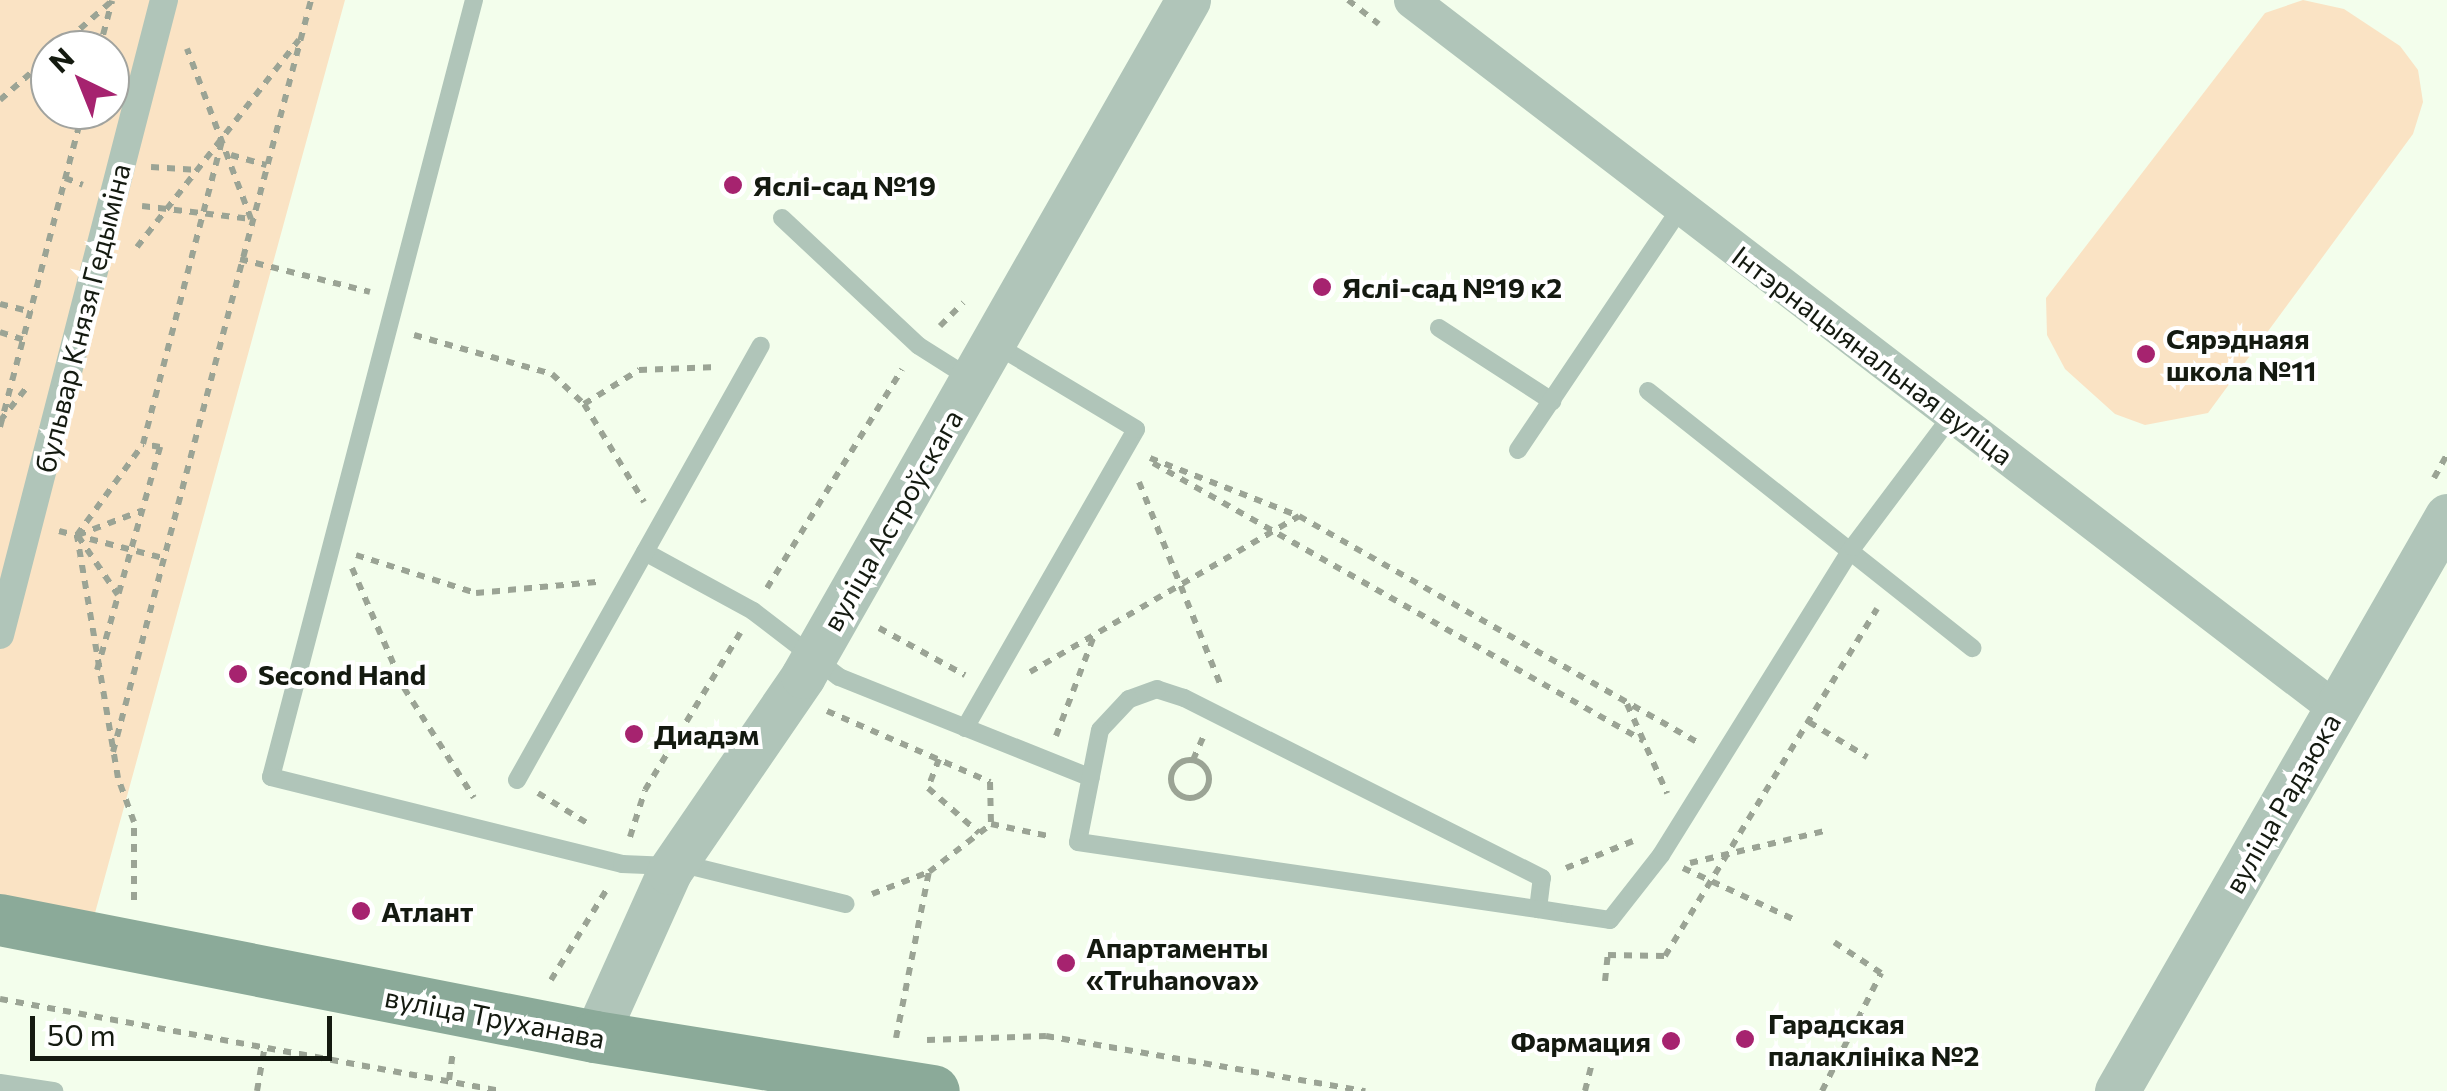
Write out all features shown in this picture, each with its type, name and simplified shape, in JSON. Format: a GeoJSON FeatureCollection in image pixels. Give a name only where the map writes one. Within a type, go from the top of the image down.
{"type":"FeatureCollection","features":[{"type":"Feature","properties":{"kind":"main road","name":"вуліца Труханава"},"geometry":{"type":"LineString","coordinates":[[0,920],[600,1022],[733,1074],[934,1091]]}},
{"type":"Feature","properties":{"kind":"street","name":"бульвар Князя Гедыміна"},"geometry":{"type":"LineString","coordinates":[[0,635],[164,0]]}},
{"type":"Feature","properties":{"kind":"street","name":"вуліца Астроўскага"},"geometry":{"type":"LineString","coordinates":[[600,1022],[669,872],[815,655],[1188,0]]}},
{"type":"Feature","properties":{"kind":"street","name":"Інтэрнацыянальная вуліца"},"geometry":{"type":"LineString","coordinates":[[1411,0],[2336,710]]}},
{"type":"Feature","properties":{"kind":"street","name":"вуліца Радзюка"},"geometry":{"type":"LineString","coordinates":[[2118,1091],[2447,516]]}},
{"type":"Feature","properties":{"kind":"lane"},"geometry":{"type":"LineString","coordinates":[[474,0],[271,777],[622,864],[669,872],[695,867],[846,904]]}},
{"type":"Feature","properties":{"kind":"lane"},"geometry":{"type":"LineString","coordinates":[[1518,450],[1681,207]]}},
{"type":"Feature","properties":{"kind":"lane"},"geometry":{"type":"LineString","coordinates":[[782,218],[920,346],[982,361],[1136,429],[965,728]]}},
{"type":"Feature","properties":{"kind":"lane"},"geometry":{"type":"LineString","coordinates":[[1440,328],[1552,400]]}},
{"type":"Feature","properties":{"kind":"lane"},"geometry":{"type":"LineString","coordinates":[[517,780],[762,346]]}},
{"type":"Feature","properties":{"kind":"lane"},"geometry":{"type":"LineString","coordinates":[[1648,391],[1853,547],[1972,648]]}},
{"type":"Feature","properties":{"kind":"lane"},"geometry":{"type":"LineString","coordinates":[[1538,909],[1542,878],[1157,689],[1129,698],[1100,730],[1078,842],[1610,920],[1661,855],[1720,754],[1853,547],[1952,415]]}},
{"type":"Feature","properties":{"kind":"lane"},"geometry":{"type":"LineString","coordinates":[[646,552],[753,611],[815,655],[838,678],[1091,778]]}},
{"type":"Feature","properties":{"kind":"lane"},"geometry":{"type":"LineString","coordinates":[[0,1084],[54,1091]]}},
{"type":"Feature","properties":{"kind":"path"},"geometry":{"type":"LineString","coordinates":[[78,30],[112,0]]}},
{"type":"Feature","properties":{"kind":"path"},"geometry":{"type":"LineString","coordinates":[[104,30],[112,0]]}},
{"type":"Feature","properties":{"kind":"path"},"geometry":{"type":"LineString","coordinates":[[113,752],[311,0]]}},
{"type":"Feature","properties":{"kind":"path"},"geometry":{"type":"LineString","coordinates":[[181,34],[230,154],[251,219]]}},
{"type":"Feature","properties":{"kind":"path"},"geometry":{"type":"LineString","coordinates":[[130,256],[303,36]]}},
{"type":"Feature","properties":{"kind":"path"},"geometry":{"type":"LineString","coordinates":[[0,100],[30,74]]}},
{"type":"Feature","properties":{"kind":"path"},"geometry":{"type":"LineString","coordinates":[[1,422],[78,130]]}},
{"type":"Feature","properties":{"kind":"path"},"geometry":{"type":"LineString","coordinates":[[134,901],[134,822],[113,752],[77,536],[143,444],[223,137]]}},
{"type":"Feature","properties":{"kind":"path"},"geometry":{"type":"LineString","coordinates":[[230,154],[267,165]]}},
{"type":"Feature","properties":{"kind":"path"},"geometry":{"type":"LineString","coordinates":[[65,178],[163,213],[251,219]]}},
{"type":"Feature","properties":{"kind":"path"},"geometry":{"type":"LineString","coordinates":[[240,259],[396,298]]}},
{"type":"Feature","properties":{"kind":"path"},"geometry":{"type":"LineString","coordinates":[[611,838],[627,847],[646,790],[753,611],[920,346],[970,296]]}},
{"type":"Feature","properties":{"kind":"path"},"geometry":{"type":"LineString","coordinates":[[0,304],[32,312]]}},
{"type":"Feature","properties":{"kind":"path"},"geometry":{"type":"LineString","coordinates":[[388,328],[552,374],[584,404],[659,527]]}},
{"type":"Feature","properties":{"kind":"path"},"geometry":{"type":"LineString","coordinates":[[0,332],[25,340]]}},
{"type":"Feature","properties":{"kind":"path"},"geometry":{"type":"LineString","coordinates":[[584,404],[638,370],[752,365]]}},
{"type":"Feature","properties":{"kind":"path"},"geometry":{"type":"LineString","coordinates":[[1,422],[38,374]]}},
{"type":"Feature","properties":{"kind":"path"},"geometry":{"type":"LineString","coordinates":[[97,670],[160,447],[143,444]]}},
{"type":"Feature","properties":{"kind":"path"},"geometry":{"type":"LineString","coordinates":[[1125,448],[1299,516],[1720,754]]}},
{"type":"Feature","properties":{"kind":"path"},"geometry":{"type":"LineString","coordinates":[[1125,448],[1277,529],[1644,741]]}},
{"type":"Feature","properties":{"kind":"path"},"geometry":{"type":"LineString","coordinates":[[1125,448],[1239,731]]}},
{"type":"Feature","properties":{"kind":"path"},"geometry":{"type":"LineString","coordinates":[[77,536],[142,511]]}},
{"type":"Feature","properties":{"kind":"path"},"geometry":{"type":"LineString","coordinates":[[869,623],[985,694],[1299,516]]}},
{"type":"Feature","properties":{"kind":"path"},"geometry":{"type":"LineString","coordinates":[[30,523],[163,558]]}},
{"type":"Feature","properties":{"kind":"path"},"geometry":{"type":"LineString","coordinates":[[77,536],[118,595]]}},
{"type":"Feature","properties":{"kind":"path"},"geometry":{"type":"LineString","coordinates":[[331,548],[476,593],[602,582],[646,552]]}},
{"type":"Feature","properties":{"kind":"path"},"geometry":{"type":"LineString","coordinates":[[331,548],[360,575],[404,688],[496,833]]}},
{"type":"Feature","properties":{"kind":"path"},"geometry":{"type":"LineString","coordinates":[[1608,955],[1666,956],[1894,582]]}},
{"type":"Feature","properties":{"kind":"path"},"geometry":{"type":"LineString","coordinates":[[1046,760],[1095,635]]}},
{"type":"Feature","properties":{"kind":"path"},"geometry":{"type":"LineString","coordinates":[[1542,878],[1680,823],[1626,701]]}},
{"type":"Feature","properties":{"kind":"path"},"geometry":{"type":"LineString","coordinates":[[817,706],[990,782],[991,824]]}},
{"type":"Feature","properties":{"kind":"path"},"geometry":{"type":"LineString","coordinates":[[1809,722],[1868,757]]}},
{"type":"Feature","properties":{"kind":"path"},"geometry":{"type":"LineString","coordinates":[[939,760],[928,788],[979,833]]}},
{"type":"Feature","properties":{"kind":"path"},"geometry":{"type":"LineString","coordinates":[[1192,760],[1210,782],[1187,798],[1170,776],[1192,760]]}},
{"type":"Feature","properties":{"kind":"path"},"geometry":{"type":"LineString","coordinates":[[517,780],[595,828]]}},
{"type":"Feature","properties":{"kind":"path"},"geometry":{"type":"LineString","coordinates":[[846,904],[928,872],[991,824],[1078,842]]}},
{"type":"Feature","properties":{"kind":"path"},"geometry":{"type":"LineString","coordinates":[[1680,866],[1828,830]]}},
{"type":"Feature","properties":{"kind":"path"},"geometry":{"type":"LineString","coordinates":[[1661,855],[1712,884],[1795,920]]}},
{"type":"Feature","properties":{"kind":"path"},"geometry":{"type":"LineString","coordinates":[[547,986],[622,864]]}},
{"type":"Feature","properties":{"kind":"path"},"geometry":{"type":"LineString","coordinates":[[896,1040],[928,872]]}},
{"type":"Feature","properties":{"kind":"path"},"geometry":{"type":"LineString","coordinates":[[114,898],[153,906]]}},
{"type":"Feature","properties":{"kind":"path"},"geometry":{"type":"LineString","coordinates":[[1822,1091],[1881,973],[1834,942]]}},
{"type":"Feature","properties":{"kind":"path"},"geometry":{"type":"LineString","coordinates":[[530,986],[547,986],[600,1022]]}},
{"type":"Feature","properties":{"kind":"path"},"geometry":{"type":"LineString","coordinates":[[0,999],[264,1044],[501,1091]]}},
{"type":"Feature","properties":{"kind":"path"},"geometry":{"type":"LineString","coordinates":[[877,1038],[1046,1036],[1366,1091]]}},
{"type":"Feature","properties":{"kind":"path"},"geometry":{"type":"LineString","coordinates":[[257,1091],[264,1044]]}},
{"type":"Feature","properties":{"kind":"path"},"geometry":{"type":"LineString","coordinates":[[1585,1091],[1592,1062]]}},
{"type":"Feature","properties":{"kind":"shaded area"},"geometry":{"type":"Polygon","coordinates":[[[0,0],[345,0],[95,913],[0,896],[0,0]]]}},
{"type":"Feature","properties":{"kind":"shaded area"},"geometry":{"type":"Polygon","coordinates":[[[2303,0],[2344,9],[2400,46],[2418,70],[2423,102],[2413,134],[2208,413],[2145,425],[2115,414],[2065,369],[2047,335],[2046,298],[2265,13],[2303,0]]]}},
{"type":"Feature","properties":{"kind":"place","name":"Яслі-сад №19"},"geometry":{"type":"Point","coordinates":[733,185]}},
{"type":"Feature","properties":{"kind":"place","name":"Яслі-сад №19 к2"},"geometry":{"type":"Point","coordinates":[1322,287]}},
{"type":"Feature","properties":{"kind":"place","name":"Сярэднаяя школа №11"},"geometry":{"type":"Point","coordinates":[2146,354]}},
{"type":"Feature","properties":{"kind":"place","name":"Second Hand"},"geometry":{"type":"Point","coordinates":[238,674]}},
{"type":"Feature","properties":{"kind":"place","name":"Диадэм"},"geometry":{"type":"Point","coordinates":[634,734]}},
{"type":"Feature","properties":{"kind":"place","name":"Атлант"},"geometry":{"type":"Point","coordinates":[361,911]}},
{"type":"Feature","properties":{"kind":"place","name":"Апартаменты «Truhanova»"},"geometry":{"type":"Point","coordinates":[1066,963]}},
{"type":"Feature","properties":{"kind":"place","name":"Гарадская палаклініка №2"},"geometry":{"type":"Point","coordinates":[1745,1039]}},
{"type":"Feature","properties":{"kind":"place","name":"Фармация"},"geometry":{"type":"Point","coordinates":[1671,1041]}}]}
